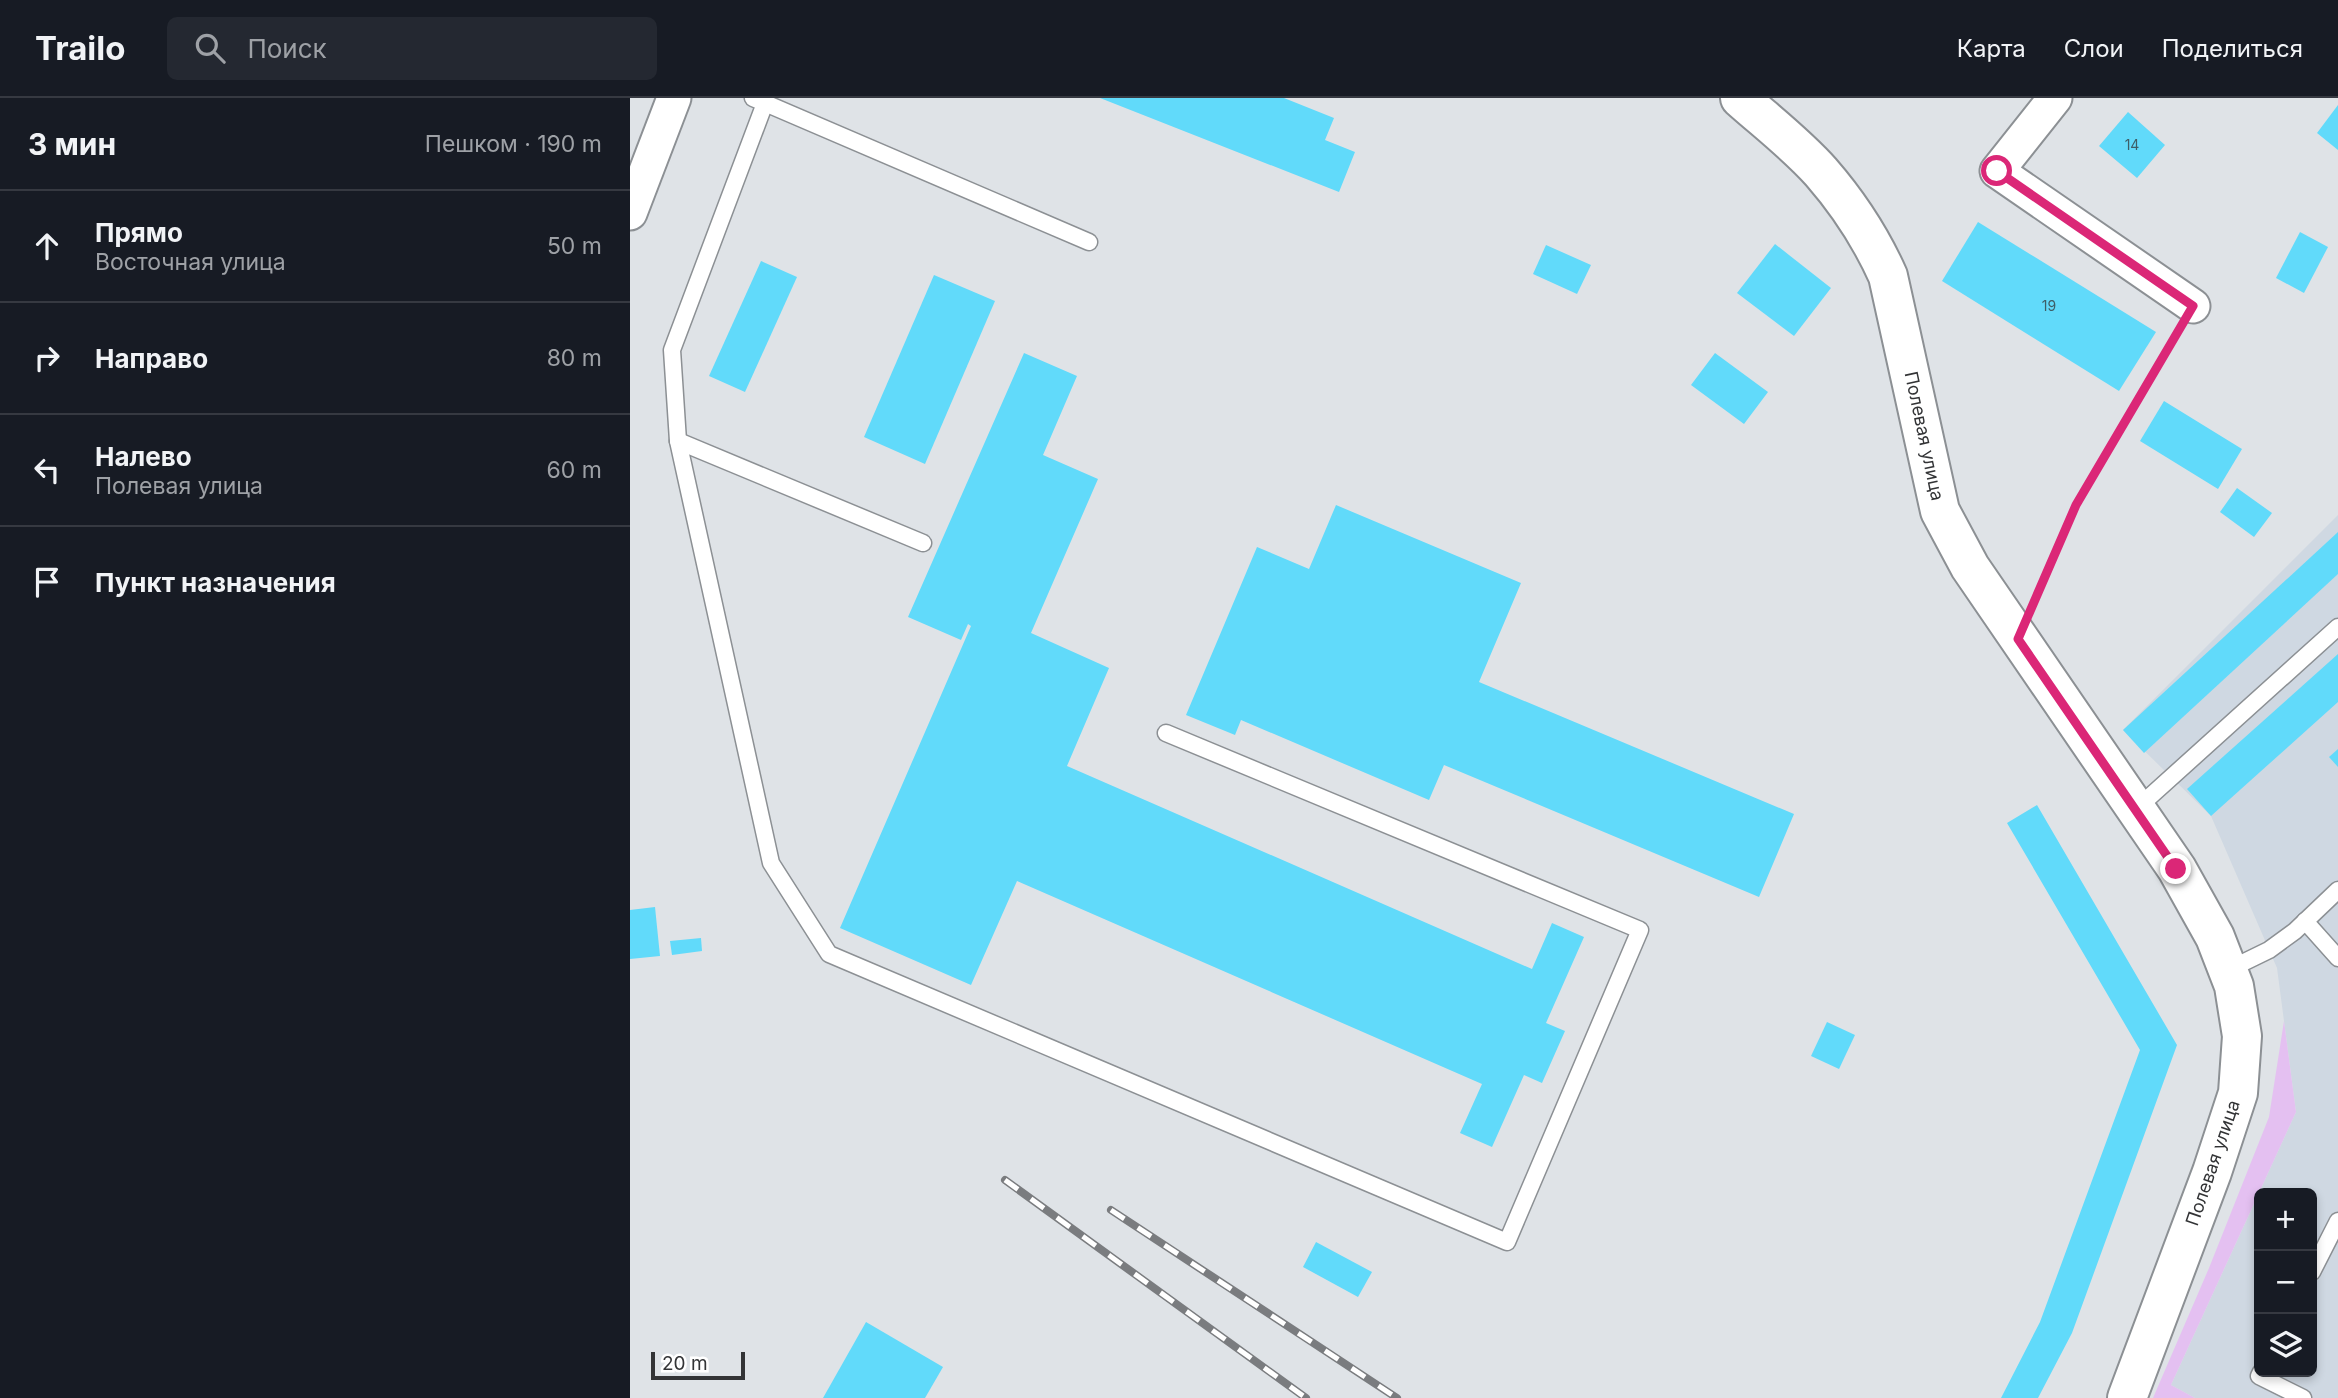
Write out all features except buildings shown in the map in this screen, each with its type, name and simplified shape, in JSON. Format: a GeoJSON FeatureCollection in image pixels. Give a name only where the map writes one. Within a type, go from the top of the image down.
{"type":"FeatureCollection","features":[{"type":"Feature","properties":{"kind":"main road","name":"Полевая улица"},"geometry":{"type":"LineString","coordinates":[[1740,98],[1819,170],[1856,217],[1880,259],[1888,276],[1940,511],[1970,567],[2176,869],[2215,937],[2234,986],[2242,1036],[2238,1093],[2212,1172],[2127,1398]]}},
{"type":"Feature","properties":{"kind":"street"},"geometry":{"type":"LineString","coordinates":[[630,213],[674,98]]}},
{"type":"Feature","properties":{"kind":"street"},"geometry":{"type":"LineString","coordinates":[[2055,98],[1997,171],[2193,306]]}},
{"type":"Feature","properties":{"kind":"lane"},"geometry":{"type":"LineString","coordinates":[[1089,242],[759,101],[672,351],[678,441],[771,863],[829,954],[1507,1242],[1640,930],[1166,733]]}},
{"type":"Feature","properties":{"kind":"lane"},"geometry":{"type":"LineString","coordinates":[[678,441],[923,543]]}},
{"type":"Feature","properties":{"kind":"lane"},"geometry":{"type":"LineString","coordinates":[[2136,810],[2338,627]]}},
{"type":"Feature","properties":{"kind":"lane"},"geometry":{"type":"LineString","coordinates":[[2228,970],[2269,950],[2338,890]]}},
{"type":"Feature","properties":{"kind":"lane"},"geometry":{"type":"LineString","coordinates":[[2305,921],[2338,958]]}},
{"type":"Feature","properties":{"kind":"lane"},"geometry":{"type":"LineString","coordinates":[[2317,1262],[2338,1221]]}},
{"type":"Feature","properties":{"kind":"lane"},"geometry":{"type":"LineString","coordinates":[[2261,1377],[2303,1398]]}},
{"type":"Feature","properties":{"kind":"path"},"geometry":{"type":"LineString","coordinates":[[2018,639],[2076,505],[2193,306]]}},
{"type":"Feature","properties":{"kind":"shaded area"},"geometry":{"type":"Polygon","coordinates":[[[2338,515],[2338,1398],[2195,1398],[2171,1385],[2254,1204],[2254,1377],[2317,1377],[2317,1188],[2261,1188],[2296,1112],[2277,968],[2211,816],[2123,730],[2338,515]]]}},
{"type":"Feature","properties":{"kind":"shaded area"},"geometry":{"type":"Polygon","coordinates":[[[2284,1021],[2296,1112],[2261,1188],[2254,1188],[2254,1204],[2171,1385],[2195,1398],[2153,1398],[2209,1268],[2269,1117],[2284,1021]]]}},
{"type":"Feature","properties":{"kind":"railway"},"geometry":{"type":"LineString","coordinates":[[1005,1180],[1306,1398]]}},
{"type":"Feature","properties":{"kind":"railway"},"geometry":{"type":"LineString","coordinates":[[1111,1210],[1397,1398]]}},
{"type":"Feature","properties":{"kind":"route"},"geometry":{"type":"LineString","coordinates":[[1997,171],[2193,306],[2076,505],[2018,639],[2176,869]]}}]}
